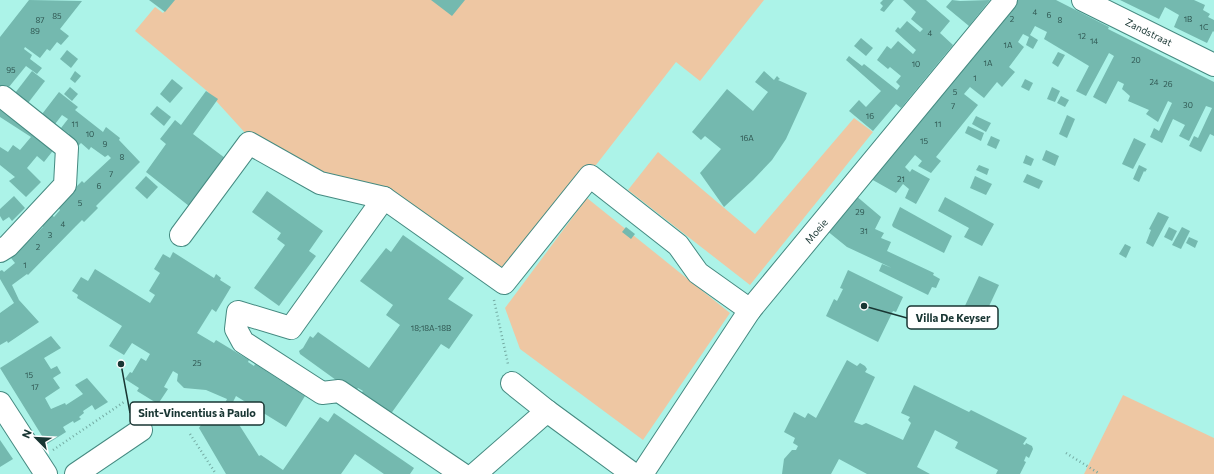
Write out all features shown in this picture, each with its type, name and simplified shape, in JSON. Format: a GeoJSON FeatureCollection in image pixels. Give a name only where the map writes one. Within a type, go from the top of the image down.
{"type":"FeatureCollection","features":[{"type":"Feature","properties":{"kind":"street","name":"Moeie"},"geometry":{"type":"LineString","coordinates":[[642,474],[750,310],[1006,0]]}},
{"type":"Feature","properties":{"kind":"street","name":"Zandstraat"},"geometry":{"type":"LineString","coordinates":[[1083,0],[1214,65]]}},
{"type":"Feature","properties":{"kind":"street"},"geometry":{"type":"LineString","coordinates":[[0,251],[8,246],[65,185],[67,148],[3,97]]}},
{"type":"Feature","properties":{"kind":"street"},"geometry":{"type":"LineString","coordinates":[[181,235],[249,143],[320,183],[384,198],[504,283],[590,176],[678,244],[698,273],[750,310]]}},
{"type":"Feature","properties":{"kind":"street"},"geometry":{"type":"LineString","coordinates":[[384,198],[291,328],[238,312],[236,329],[243,342],[315,389],[322,393],[339,391],[462,474]]}},
{"type":"Feature","properties":{"kind":"street"},"geometry":{"type":"LineString","coordinates":[[512,383],[633,474]]}},
{"type":"Feature","properties":{"kind":"street"},"geometry":{"type":"LineString","coordinates":[[0,403],[42,467]]}},
{"type":"Feature","properties":{"kind":"street"},"geometry":{"type":"LineString","coordinates":[[475,474],[548,411]]}},
{"type":"Feature","properties":{"kind":"street"},"geometry":{"type":"LineString","coordinates":[[76,474],[140,430]]}},
{"type":"Feature","properties":{"kind":"path"},"geometry":{"type":"LineString","coordinates":[[488,272],[512,383]]}},
{"type":"Feature","properties":{"kind":"path"},"geometry":{"type":"LineString","coordinates":[[42,467],[124,402]]}},
{"type":"Feature","properties":{"kind":"path"},"geometry":{"type":"LineString","coordinates":[[190,434],[216,474]]}},
{"type":"Feature","properties":{"kind":"path"},"geometry":{"type":"LineString","coordinates":[[1066,453],[1100,474]]}},
{"type":"Feature","properties":{"kind":"shaded area"},"geometry":{"type":"Polygon","coordinates":[[[173,0],[764,0],[700,81],[676,62],[596,165],[585,170],[503,274],[247,135],[207,91],[135,31],[155,7],[163,13],[173,0]]]}},
{"type":"Feature","properties":{"kind":"shaded area"},"geometry":{"type":"Polygon","coordinates":[[[854,118],[873,132],[750,285],[628,190],[658,152],[755,234],[854,118]]]}},
{"type":"Feature","properties":{"kind":"shaded area"},"geometry":{"type":"Polygon","coordinates":[[[587,198],[730,313],[643,440],[520,349],[505,308],[587,198]]]}},
{"type":"Feature","properties":{"kind":"shaded area"},"geometry":{"type":"Polygon","coordinates":[[[1123,395],[1214,438],[1214,474],[1084,474],[1123,395]]]}},
{"type":"Feature","properties":{"kind":"building"},"geometry":{"type":"Polygon","coordinates":[[[29,0],[82,1],[60,29],[69,36],[61,45],[57,42],[50,51],[47,49],[40,58],[25,47],[24,49],[32,55],[30,59],[42,68],[37,74],[26,66],[0,98],[0,37],[29,0]]]}},
{"type":"Feature","properties":{"kind":"building"},"geometry":{"type":"Polygon","coordinates":[[[149,0],[175,0],[165,12],[149,0]]]}},
{"type":"Feature","properties":{"kind":"building"},"geometry":{"type":"Polygon","coordinates":[[[431,0],[465,0],[452,16],[431,0]]]}},
{"type":"Feature","properties":{"kind":"building"},"geometry":{"type":"Polygon","coordinates":[[[883,0],[894,0],[884,12],[880,10],[883,6],[880,3],[883,0]]]}},
{"type":"Feature","properties":{"kind":"building"},"geometry":{"type":"Polygon","coordinates":[[[903,0],[926,0],[950,21],[940,33],[953,45],[901,108],[896,104],[873,131],[849,111],[859,100],[866,107],[881,91],[846,60],[849,56],[862,66],[864,64],[897,90],[900,86],[896,82],[901,76],[890,67],[888,69],[877,60],[887,46],[891,49],[898,41],[913,54],[916,50],[895,31],[898,27],[900,29],[907,21],[920,32],[923,29],[911,19],[916,12],[903,0]]]}},
{"type":"Feature","properties":{"kind":"building"},"geometry":{"type":"Polygon","coordinates":[[[952,0],[990,0],[969,26],[946,7],[952,0]]]}},
{"type":"Feature","properties":{"kind":"building"},"geometry":{"type":"Polygon","coordinates":[[[1015,0],[1056,0],[1109,27],[1108,29],[1214,82],[1214,136],[1210,134],[1201,152],[1189,146],[1194,136],[1198,138],[1212,108],[1206,106],[1189,141],[1179,136],[1185,125],[1173,119],[1162,143],[1150,137],[1154,128],[1159,131],[1172,103],[1168,101],[1158,122],[1146,114],[1149,110],[1128,101],[1130,96],[1122,89],[1124,84],[1118,81],[1106,104],[1093,97],[1114,56],[1109,53],[1086,96],[1076,91],[1089,66],[1044,39],[1047,32],[1035,26],[1030,35],[1038,40],[1033,49],[1026,45],[1029,37],[1023,34],[1018,42],[1024,47],[1009,67],[1015,72],[1002,87],[997,82],[984,98],[970,87],[964,94],[978,105],[936,157],[941,161],[931,173],[918,166],[922,161],[915,155],[905,167],[910,172],[912,169],[930,179],[916,204],[905,198],[909,189],[903,184],[896,193],[871,179],[1015,0]]]}},
{"type":"Feature","properties":{"kind":"building"},"geometry":{"type":"Polygon","coordinates":[[[1120,0],[1194,0],[1205,5],[1203,10],[1210,14],[1208,17],[1214,20],[1214,32],[1213,31],[1207,43],[1174,27],[1179,15],[1165,7],[1159,19],[1120,0]]]}},
{"type":"Feature","properties":{"kind":"building"},"geometry":{"type":"Polygon","coordinates":[[[861,38],[873,48],[866,56],[854,46],[861,38]]]}},
{"type":"Feature","properties":{"kind":"building"},"geometry":{"type":"Polygon","coordinates":[[[67,50],[78,59],[71,68],[60,59],[67,50]]]}},
{"type":"Feature","properties":{"kind":"building"},"geometry":{"type":"Polygon","coordinates":[[[1058,52],[1065,55],[1058,67],[1052,63],[1058,52]]]}},
{"type":"Feature","properties":{"kind":"building"},"geometry":{"type":"Polygon","coordinates":[[[32,71],[45,81],[25,107],[12,97],[32,71]]]}},
{"type":"Feature","properties":{"kind":"building"},"geometry":{"type":"Polygon","coordinates":[[[75,71],[81,76],[75,83],[70,79],[75,71]]]}},
{"type":"Feature","properties":{"kind":"building"},"geometry":{"type":"Polygon","coordinates":[[[764,71],[774,80],[777,76],[780,79],[778,80],[807,93],[786,139],[772,160],[724,207],[700,173],[721,149],[705,136],[701,140],[692,132],[727,89],[753,111],[768,92],[755,82],[764,71]]]}},
{"type":"Feature","properties":{"kind":"building"},"geometry":{"type":"Polygon","coordinates":[[[172,79],[183,88],[170,103],[160,94],[172,79]]]}},
{"type":"Feature","properties":{"kind":"building"},"geometry":{"type":"Polygon","coordinates":[[[1025,79],[1033,83],[1029,91],[1021,87],[1025,79]]]}},
{"type":"Feature","properties":{"kind":"building"},"geometry":{"type":"Polygon","coordinates":[[[70,87],[78,94],[72,101],[64,94],[70,87]]]}},
{"type":"Feature","properties":{"kind":"building"},"geometry":{"type":"Polygon","coordinates":[[[1052,87],[1060,91],[1055,102],[1047,99],[1052,87]]]}},
{"type":"Feature","properties":{"kind":"building"},"geometry":{"type":"Polygon","coordinates":[[[206,91],[218,99],[193,134],[225,158],[189,206],[146,172],[166,144],[160,139],[175,120],[181,125],[206,91]]]}},
{"type":"Feature","properties":{"kind":"building"},"geometry":{"type":"Polygon","coordinates":[[[59,92],[78,107],[75,110],[103,132],[106,127],[120,138],[119,140],[140,162],[96,206],[98,208],[84,222],[82,220],[28,275],[27,274],[12,285],[19,300],[39,322],[8,343],[7,341],[0,345],[0,313],[14,303],[0,279],[0,271],[2,270],[4,272],[15,263],[11,258],[43,227],[41,224],[51,214],[54,217],[60,210],[57,206],[72,186],[75,188],[82,181],[84,183],[111,158],[108,155],[105,157],[91,147],[89,150],[81,143],[78,146],[67,137],[69,134],[61,128],[68,119],[62,115],[52,128],[39,118],[59,92]]]}},
{"type":"Feature","properties":{"kind":"building"},"geometry":{"type":"Polygon","coordinates":[[[1061,96],[1069,100],[1065,107],[1057,103],[1061,96]]]}},
{"type":"Feature","properties":{"kind":"building"},"geometry":{"type":"Polygon","coordinates":[[[0,101],[55,148],[44,162],[37,156],[27,168],[41,182],[26,197],[9,181],[15,177],[0,165],[0,147],[8,152],[13,145],[20,150],[31,137],[0,117],[0,101]]]}},
{"type":"Feature","properties":{"kind":"building"},"geometry":{"type":"Polygon","coordinates":[[[157,106],[171,117],[164,126],[150,114],[157,106]]]}},
{"type":"Feature","properties":{"kind":"building"},"geometry":{"type":"Polygon","coordinates":[[[1067,115],[1075,119],[1067,138],[1059,134],[1067,115]]]}},
{"type":"Feature","properties":{"kind":"building"},"geometry":{"type":"Polygon","coordinates":[[[976,116],[991,123],[986,132],[972,124],[976,116]]]}},
{"type":"Feature","properties":{"kind":"building"},"geometry":{"type":"Polygon","coordinates":[[[968,126],[984,133],[981,141],[965,133],[968,126]]]}},
{"type":"Feature","properties":{"kind":"building"},"geometry":{"type":"Polygon","coordinates":[[[991,136],[1000,140],[996,149],[987,145],[991,136]]]}},
{"type":"Feature","properties":{"kind":"building"},"geometry":{"type":"Polygon","coordinates":[[[1134,138],[1146,144],[1133,169],[1122,164],[1134,138]]]}},
{"type":"Feature","properties":{"kind":"building"},"geometry":{"type":"Polygon","coordinates":[[[1046,150],[1059,156],[1055,166],[1042,160],[1046,150]]]}},
{"type":"Feature","properties":{"kind":"building"},"geometry":{"type":"Polygon","coordinates":[[[1026,155],[1034,159],[1031,166],[1023,163],[1026,155]]]}},
{"type":"Feature","properties":{"kind":"building"},"geometry":{"type":"Polygon","coordinates":[[[979,165],[989,169],[987,175],[976,170],[979,165]]]}},
{"type":"Feature","properties":{"kind":"building"},"geometry":{"type":"Polygon","coordinates":[[[1139,165],[1147,169],[1145,172],[1144,171],[1139,182],[1133,179],[1139,165]]]}},
{"type":"Feature","properties":{"kind":"building"},"geometry":{"type":"Polygon","coordinates":[[[1027,174],[1043,181],[1039,189],[1023,182],[1027,174]]]}},
{"type":"Feature","properties":{"kind":"building"},"geometry":{"type":"Polygon","coordinates":[[[146,176],[158,187],[147,199],[135,188],[146,176]]]}},
{"type":"Feature","properties":{"kind":"building"},"geometry":{"type":"Polygon","coordinates":[[[975,176],[992,184],[986,195],[970,188],[975,176]]]}},
{"type":"Feature","properties":{"kind":"building"},"geometry":{"type":"Polygon","coordinates":[[[267,191],[323,231],[309,251],[316,256],[279,306],[254,288],[285,245],[277,239],[281,233],[252,212],[267,191]]]}},
{"type":"Feature","properties":{"kind":"building"},"geometry":{"type":"Polygon","coordinates":[[[855,195],[881,217],[875,229],[884,233],[881,238],[891,242],[887,251],[934,273],[933,275],[940,279],[936,288],[932,287],[928,295],[879,271],[882,264],[892,268],[847,247],[826,230],[855,195]]]}},
{"type":"Feature","properties":{"kind":"building"},"geometry":{"type":"Polygon","coordinates":[[[14,196],[25,208],[12,221],[9,217],[3,221],[0,216],[0,209],[14,196]]]}},
{"type":"Feature","properties":{"kind":"building"},"geometry":{"type":"Polygon","coordinates":[[[945,197],[994,224],[982,246],[964,237],[969,228],[938,211],[945,197]]]}},
{"type":"Feature","properties":{"kind":"building"},"geometry":{"type":"Polygon","coordinates":[[[900,207],[952,236],[944,253],[893,227],[892,225],[900,207]]]}},
{"type":"Feature","properties":{"kind":"building"},"geometry":{"type":"Polygon","coordinates":[[[1158,212],[1169,217],[1153,247],[1146,243],[1151,230],[1149,229],[1158,212]]]}},
{"type":"Feature","properties":{"kind":"building"},"geometry":{"type":"Polygon","coordinates":[[[626,227],[635,234],[631,239],[622,232],[626,227]]]}},
{"type":"Feature","properties":{"kind":"building"},"geometry":{"type":"Polygon","coordinates":[[[1169,227],[1177,231],[1172,241],[1164,237],[1169,227]]]}},
{"type":"Feature","properties":{"kind":"building"},"geometry":{"type":"Polygon","coordinates":[[[1182,227],[1190,231],[1181,249],[1172,245],[1182,227]]]}},
{"type":"Feature","properties":{"kind":"building"},"geometry":{"type":"Polygon","coordinates":[[[403,235],[464,278],[448,299],[473,315],[449,349],[441,344],[390,415],[361,393],[363,391],[358,388],[354,393],[300,354],[299,351],[303,348],[310,336],[313,338],[318,332],[369,368],[400,325],[386,315],[393,305],[360,281],[386,248],[391,252],[403,235]]]}},
{"type":"Feature","properties":{"kind":"building"},"geometry":{"type":"Polygon","coordinates":[[[1189,237],[1198,241],[1195,248],[1186,243],[1189,237]]]}},
{"type":"Feature","properties":{"kind":"building"},"geometry":{"type":"Polygon","coordinates":[[[1125,244],[1131,247],[1126,258],[1119,254],[1125,244]]]}},
{"type":"Feature","properties":{"kind":"building"},"geometry":{"type":"Polygon","coordinates":[[[173,252],[214,278],[216,274],[221,278],[220,280],[231,287],[216,312],[212,309],[197,333],[214,343],[216,340],[249,360],[248,362],[254,366],[255,364],[286,384],[287,381],[296,386],[294,389],[305,396],[286,427],[236,396],[227,414],[231,412],[259,456],[261,455],[283,470],[320,417],[328,422],[334,413],[414,468],[410,474],[384,474],[355,454],[341,474],[226,474],[199,428],[210,411],[213,410],[220,414],[227,399],[206,390],[184,388],[177,381],[178,374],[173,371],[164,387],[168,389],[158,404],[137,391],[139,388],[125,379],[130,372],[132,373],[141,358],[146,361],[150,354],[132,343],[124,355],[109,346],[122,326],[77,298],[78,295],[72,291],[81,277],[88,281],[95,269],[150,303],[155,295],[149,291],[160,273],[154,269],[163,254],[170,258],[173,252]]]}},
{"type":"Feature","properties":{"kind":"building"},"geometry":{"type":"Polygon","coordinates":[[[848,270],[903,297],[896,312],[893,311],[878,342],[826,316],[834,299],[837,301],[843,289],[840,288],[848,270]]]}},
{"type":"Feature","properties":{"kind":"building"},"geometry":{"type":"Polygon","coordinates":[[[979,276],[999,285],[983,319],[963,310],[979,276]]]}},
{"type":"Feature","properties":{"kind":"building"},"geometry":{"type":"Polygon","coordinates":[[[51,336],[61,348],[44,358],[51,369],[57,366],[61,373],[53,378],[60,388],[45,398],[51,409],[65,403],[66,405],[83,394],[75,385],[87,378],[108,402],[95,410],[92,405],[83,411],[84,413],[79,417],[81,419],[74,423],[73,421],[63,427],[66,432],[47,444],[0,368],[51,336]]]}},
{"type":"Feature","properties":{"kind":"building"},"geometry":{"type":"Polygon","coordinates":[[[847,360],[857,366],[860,363],[865,366],[867,369],[865,372],[875,377],[854,422],[862,425],[866,423],[903,440],[911,423],[908,420],[910,417],[901,413],[914,385],[969,412],[971,410],[1027,438],[1023,444],[1025,445],[1026,443],[1032,446],[1033,449],[1029,458],[1026,456],[1024,461],[1026,462],[1020,474],[996,474],[998,470],[955,448],[958,442],[935,430],[917,467],[930,474],[867,474],[839,459],[831,474],[782,474],[784,459],[792,450],[796,450],[798,446],[793,443],[795,438],[784,432],[794,412],[805,418],[808,413],[816,418],[847,360]]]}},
{"type":"Feature","properties":{"kind":"building"},"geometry":{"type":"Polygon","coordinates":[[[0,440],[13,459],[0,467],[0,440]]]}},
{"type":"Feature","properties":{"kind":"place","name":"Villa De Keyser"},"geometry":{"type":"Point","coordinates":[864,306]}},
{"type":"Feature","properties":{"kind":"place","name":"Sint-Vincentius à Paulo"},"geometry":{"type":"Point","coordinates":[121,364]}}]}
